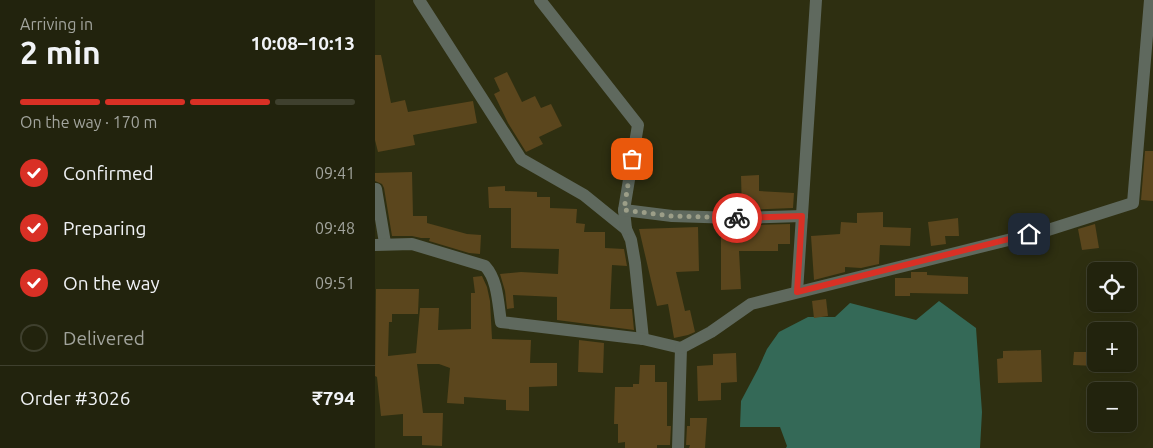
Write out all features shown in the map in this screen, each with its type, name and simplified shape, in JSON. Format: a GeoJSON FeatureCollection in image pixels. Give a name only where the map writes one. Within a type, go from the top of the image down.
{"type":"FeatureCollection","features":[{"type":"Feature","properties":{"kind":"street"},"geometry":{"type":"LineString","coordinates":[[419,0],[521,159],[584,194],[626,229]]}},
{"type":"Feature","properties":{"kind":"street"},"geometry":{"type":"LineString","coordinates":[[540,0],[638,125],[624,210],[626,229],[631,240],[635,262],[643,339]]}},
{"type":"Feature","properties":{"kind":"street"},"geometry":{"type":"LineString","coordinates":[[797,292],[816,0]]}},
{"type":"Feature","properties":{"kind":"street"},"geometry":{"type":"LineString","coordinates":[[376,189],[380,244],[412,244],[485,266],[491,272],[494,281],[501,322],[643,339],[681,348],[711,332],[751,304],[1048,230],[1133,203],[1150,0]]}},
{"type":"Feature","properties":{"kind":"street"},"geometry":{"type":"LineString","coordinates":[[624,210],[672,216],[735,218],[802,216]]}},
{"type":"Feature","properties":{"kind":"street"},"geometry":{"type":"LineString","coordinates":[[678,448],[681,348]]}},
{"type":"Feature","properties":{"kind":"shaded area"},"geometry":{"type":"Polygon","coordinates":[[[939,301],[976,328],[982,412],[980,448],[786,448],[787,446],[780,427],[740,427],[741,401],[767,349],[779,332],[808,317],[835,317],[850,303],[916,320],[939,301]]]}},
{"type":"Feature","properties":{"kind":"building"},"geometry":{"type":"Polygon","coordinates":[[[375,55],[381,55],[391,103],[405,100],[408,112],[473,101],[477,123],[413,135],[415,145],[378,152],[375,140],[375,55]]]}},
{"type":"Feature","properties":{"kind":"building"},"geometry":{"type":"Polygon","coordinates":[[[507,72],[522,102],[535,96],[541,108],[551,104],[562,126],[539,137],[543,144],[526,152],[508,123],[494,94],[500,91],[494,78],[507,72]]]}},
{"type":"Feature","properties":{"kind":"building"},"geometry":{"type":"Polygon","coordinates":[[[1145,151],[1153,151],[1153,201],[1141,200],[1145,151]]]}},
{"type":"Feature","properties":{"kind":"building"},"geometry":{"type":"Polygon","coordinates":[[[412,172],[413,216],[427,216],[427,223],[467,234],[481,235],[480,254],[469,253],[429,241],[430,238],[392,236],[384,188],[382,184],[375,181],[375,173],[412,172]]]}},
{"type":"Feature","properties":{"kind":"building"},"geometry":{"type":"Polygon","coordinates":[[[759,175],[759,191],[794,193],[793,208],[742,210],[741,176],[759,175]]]}},
{"type":"Feature","properties":{"kind":"building"},"geometry":{"type":"Polygon","coordinates":[[[505,186],[505,191],[537,192],[537,197],[550,197],[550,208],[577,209],[576,223],[585,224],[584,232],[605,232],[605,248],[624,249],[627,266],[612,265],[610,309],[632,309],[634,330],[557,320],[557,297],[513,295],[514,308],[507,309],[505,291],[500,274],[521,272],[558,274],[559,249],[511,248],[511,208],[489,208],[488,187],[505,186]]]}},
{"type":"Feature","properties":{"kind":"building"},"geometry":{"type":"Polygon","coordinates":[[[883,212],[883,227],[911,228],[910,246],[880,245],[879,264],[861,268],[845,267],[845,272],[814,280],[811,236],[840,234],[841,222],[857,223],[857,213],[883,212]]]}},
{"type":"Feature","properties":{"kind":"building"},"geometry":{"type":"Polygon","coordinates":[[[958,218],[959,236],[945,236],[946,244],[931,246],[928,222],[958,218]]]}},
{"type":"Feature","properties":{"kind":"building"},"geometry":{"type":"Polygon","coordinates":[[[790,224],[790,244],[778,244],[778,251],[739,251],[741,289],[721,290],[721,226],[790,224]]]}},
{"type":"Feature","properties":{"kind":"building"},"geometry":{"type":"Polygon","coordinates":[[[1095,224],[1099,248],[1082,250],[1078,229],[1095,224]]]}},
{"type":"Feature","properties":{"kind":"building"},"geometry":{"type":"Polygon","coordinates":[[[698,227],[699,271],[676,272],[685,311],[690,310],[695,332],[674,338],[668,304],[657,306],[639,229],[698,227]]]}},
{"type":"Feature","properties":{"kind":"building"},"geometry":{"type":"Polygon","coordinates":[[[911,272],[927,272],[927,275],[968,277],[968,294],[910,293],[910,296],[895,296],[895,278],[911,278],[911,272]]]}},
{"type":"Feature","properties":{"kind":"building"},"geometry":{"type":"Polygon","coordinates":[[[482,276],[490,301],[492,339],[531,340],[530,363],[557,363],[557,386],[529,387],[529,411],[506,410],[506,400],[464,397],[464,404],[447,403],[450,368],[439,364],[417,364],[423,413],[443,413],[442,446],[422,445],[422,436],[403,436],[403,414],[381,416],[377,377],[375,376],[376,289],[419,289],[418,314],[392,314],[392,322],[389,322],[388,356],[416,353],[420,308],[439,308],[438,330],[471,329],[471,293],[475,293],[473,277],[482,276]]]}},
{"type":"Feature","properties":{"kind":"building"},"geometry":{"type":"Polygon","coordinates":[[[826,299],[828,316],[814,318],[812,301],[826,299]]]}},
{"type":"Feature","properties":{"kind":"building"},"geometry":{"type":"Polygon","coordinates":[[[579,340],[604,343],[603,373],[578,372],[579,340]]]}},
{"type":"Feature","properties":{"kind":"building"},"geometry":{"type":"Polygon","coordinates":[[[1041,350],[1042,382],[998,383],[997,359],[1003,358],[1003,351],[1041,350]]]}},
{"type":"Feature","properties":{"kind":"building"},"geometry":{"type":"Polygon","coordinates":[[[1074,352],[1087,352],[1087,366],[1073,365],[1074,352]]]}},
{"type":"Feature","properties":{"kind":"building"},"geometry":{"type":"Polygon","coordinates":[[[736,353],[737,382],[721,383],[721,400],[698,401],[697,366],[713,365],[713,354],[736,353]]]}},
{"type":"Feature","properties":{"kind":"building"},"geometry":{"type":"Polygon","coordinates":[[[640,365],[655,365],[655,382],[667,382],[667,426],[671,426],[670,445],[657,445],[657,448],[625,448],[625,442],[618,443],[618,424],[614,424],[615,387],[633,387],[633,384],[639,384],[640,365]]]}},
{"type":"Feature","properties":{"kind":"building"},"geometry":{"type":"Polygon","coordinates":[[[690,418],[707,418],[705,448],[689,448],[690,445],[686,445],[687,426],[690,426],[690,418]]]}},
{"type":"Feature","properties":{"kind":"way so far"},"geometry":{"type":"LineString","coordinates":[[632,159],[624,210],[672,216],[737,218]]}},
{"type":"Feature","properties":{"kind":"route"},"geometry":{"type":"LineString","coordinates":[[737,218],[802,216],[797,292],[1029,234]]}}]}
